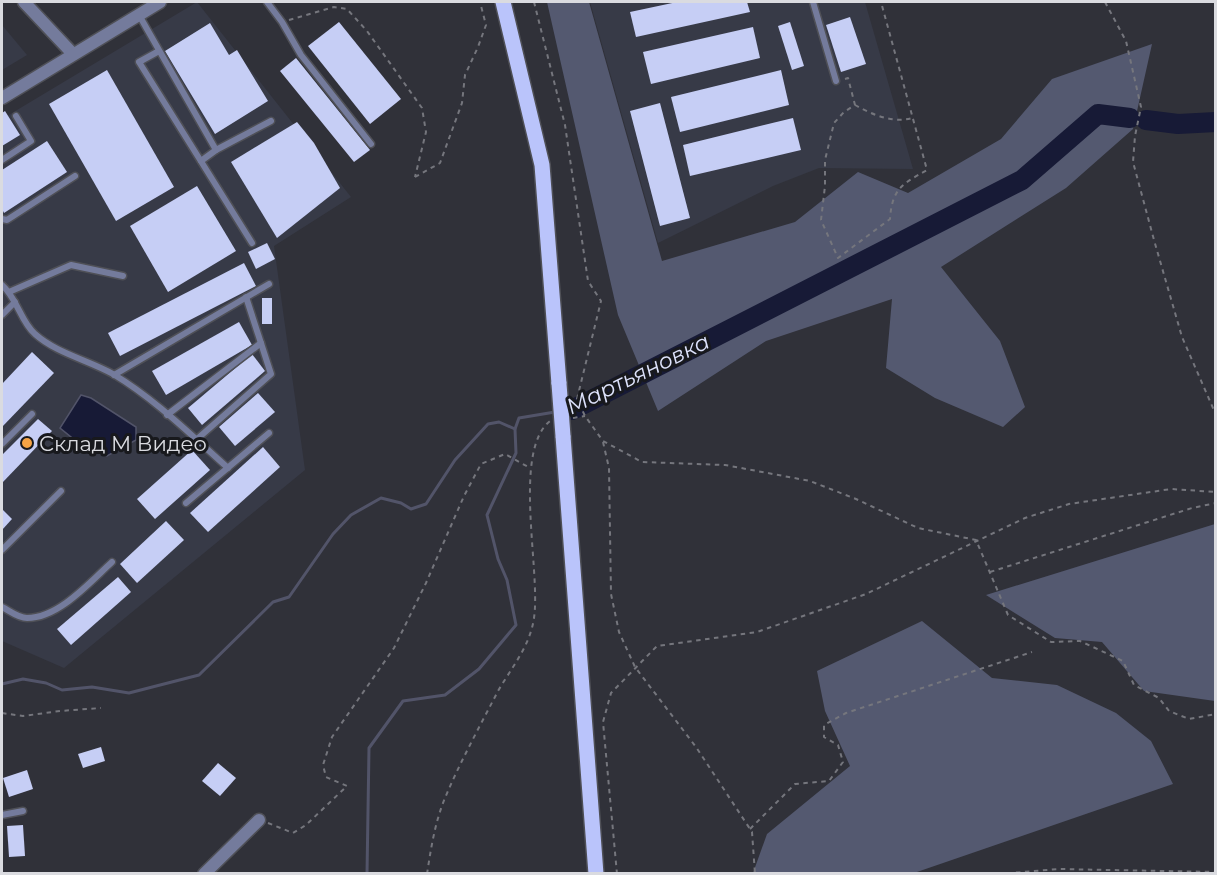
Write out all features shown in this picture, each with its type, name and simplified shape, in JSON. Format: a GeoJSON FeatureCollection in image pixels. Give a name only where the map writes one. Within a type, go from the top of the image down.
{"type":"FeatureCollection","features":[{"type":"Feature","properties":{"kind":"main road"},"geometry":{"type":"LineString","coordinates":[[503,2],[542,165],[596,873]]}},
{"type":"Feature","properties":{"kind":"street"},"geometry":{"type":"LineString","coordinates":[[24,2],[73,54]]}},
{"type":"Feature","properties":{"kind":"street"},"geometry":{"type":"LineString","coordinates":[[2,98],[160,2]]}},
{"type":"Feature","properties":{"kind":"street"},"geometry":{"type":"LineString","coordinates":[[204,873],[259,820]]}},
{"type":"Feature","properties":{"kind":"lane"},"geometry":{"type":"LineString","coordinates":[[267,2],[282,22],[301,55],[371,144]]}},
{"type":"Feature","properties":{"kind":"lane"},"geometry":{"type":"LineString","coordinates":[[813,2],[836,81]]}},
{"type":"Feature","properties":{"kind":"lane"},"geometry":{"type":"LineString","coordinates":[[138,14],[216,150]]}},
{"type":"Feature","properties":{"kind":"lane"},"geometry":{"type":"LineString","coordinates":[[159,51],[139,62],[252,243]]}},
{"type":"Feature","properties":{"kind":"lane"},"geometry":{"type":"LineString","coordinates":[[2,160],[31,141],[16,116]]}},
{"type":"Feature","properties":{"kind":"lane"},"geometry":{"type":"LineString","coordinates":[[201,161],[216,150],[270,122]]}},
{"type":"Feature","properties":{"kind":"lane"},"geometry":{"type":"LineString","coordinates":[[2,219],[7,220],[75,176]]}},
{"type":"Feature","properties":{"kind":"lane"},"geometry":{"type":"LineString","coordinates":[[9,292],[71,265],[123,276]]}},
{"type":"Feature","properties":{"kind":"lane"},"geometry":{"type":"LineString","coordinates":[[114,375],[269,284]]}},
{"type":"Feature","properties":{"kind":"lane"},"geometry":{"type":"LineString","coordinates":[[2,285],[9,292],[33,333],[114,375],[142,393],[228,468]]}},
{"type":"Feature","properties":{"kind":"lane"},"geometry":{"type":"LineString","coordinates":[[196,440],[271,374],[246,297]]}},
{"type":"Feature","properties":{"kind":"lane"},"geometry":{"type":"LineString","coordinates":[[2,315],[15,302]]}},
{"type":"Feature","properties":{"kind":"lane"},"geometry":{"type":"LineString","coordinates":[[167,415],[261,343]]}},
{"type":"Feature","properties":{"kind":"lane"},"geometry":{"type":"LineString","coordinates":[[2,444],[32,414]]}},
{"type":"Feature","properties":{"kind":"lane"},"geometry":{"type":"LineString","coordinates":[[186,503],[269,433]]}},
{"type":"Feature","properties":{"kind":"lane"},"geometry":{"type":"LineString","coordinates":[[2,550],[61,491]]}},
{"type":"Feature","properties":{"kind":"lane"},"geometry":{"type":"LineString","coordinates":[[2,607],[28,618],[56,610],[112,562]]}},
{"type":"Feature","properties":{"kind":"lane"},"geometry":{"type":"LineString","coordinates":[[2,815],[23,811]]}},
{"type":"Feature","properties":{"kind":"path"},"geometry":{"type":"LineString","coordinates":[[282,22],[334,8],[347,9],[367,31],[422,108],[426,132],[415,177],[440,163],[462,103],[465,75],[486,25],[480,2]]}},
{"type":"Feature","properties":{"kind":"path"},"geometry":{"type":"LineString","coordinates":[[534,2],[565,125],[588,281],[601,301],[578,399],[585,416],[603,441],[609,468],[611,594],[620,632],[635,667],[696,747],[750,829],[755,873]]}},
{"type":"Feature","properties":{"kind":"path"},"geometry":{"type":"LineString","coordinates":[[855,105],[834,123],[825,160],[821,220],[838,258],[890,219],[891,200],[903,183],[927,170],[880,2]]}},
{"type":"Feature","properties":{"kind":"path"},"geometry":{"type":"LineString","coordinates":[[1105,2],[1126,41],[1141,107],[1133,162],[1182,337],[1215,415]]}},
{"type":"Feature","properties":{"kind":"path"},"geometry":{"type":"LineString","coordinates":[[836,81],[848,78],[855,105],[871,114],[904,120],[913,118]]}},
{"type":"Feature","properties":{"kind":"path"},"geometry":{"type":"LineString","coordinates":[[566,419],[585,416]]}},
{"type":"Feature","properties":{"kind":"path"},"geometry":{"type":"LineString","coordinates":[[428,873],[431,845],[444,799],[499,691],[525,647],[534,617],[530,468],[538,437],[548,422],[557,420]]}},
{"type":"Feature","properties":{"kind":"path"},"geometry":{"type":"LineString","coordinates":[[603,441],[642,462],[725,465],[810,481],[856,499],[918,528],[976,540]]}},
{"type":"Feature","properties":{"kind":"path"},"geometry":{"type":"LineString","coordinates":[[259,820],[293,833],[306,825],[347,786],[326,777],[322,765],[332,737],[394,648],[426,583],[464,496],[482,464],[505,454],[530,468]]}},
{"type":"Feature","properties":{"kind":"path"},"geometry":{"type":"LineString","coordinates":[[617,873],[603,722],[611,693],[657,646],[757,632],[866,594],[1025,518],[1069,504],[1171,489],[1215,492]]}},
{"type":"Feature","properties":{"kind":"path"},"geometry":{"type":"LineString","coordinates":[[990,572],[1192,508],[1215,503]]}},
{"type":"Feature","properties":{"kind":"path"},"geometry":{"type":"LineString","coordinates":[[976,540],[1008,615],[1051,642],[1080,641],[1123,661],[1134,686],[1159,698],[1169,711],[1189,719],[1215,714]]}},
{"type":"Feature","properties":{"kind":"path"},"geometry":{"type":"LineString","coordinates":[[750,829],[795,784],[828,781],[843,762],[838,745],[824,737],[824,725],[846,713],[1032,652]]}},
{"type":"Feature","properties":{"kind":"path"},"geometry":{"type":"LineString","coordinates":[[2,713],[23,716],[101,708]]}},
{"type":"Feature","properties":{"kind":"path"},"geometry":{"type":"LineString","coordinates":[[998,873],[1059,869],[1215,872]]}},
{"type":"Feature","properties":{"kind":"shaded area"},"geometry":{"type":"Polygon","coordinates":[[[197,2],[351,197],[274,246],[305,470],[64,668],[2,641],[2,119],[197,2]]]}},
{"type":"Feature","properties":{"kind":"shaded area"},"geometry":{"type":"Polygon","coordinates":[[[547,2],[589,2],[662,261],[795,222],[858,172],[908,193],[1001,139],[1052,79],[1152,44],[1133,129],[1066,188],[941,267],[1000,341],[1025,407],[1003,427],[935,398],[886,368],[892,299],[766,341],[658,411],[618,315],[547,2]]]}},
{"type":"Feature","properties":{"kind":"shaded area"},"geometry":{"type":"Polygon","coordinates":[[[590,2],[865,2],[913,169],[819,168],[773,186],[658,243],[590,2]]]}},
{"type":"Feature","properties":{"kind":"shaded area"},"geometry":{"type":"Polygon","coordinates":[[[2,25],[27,55],[2,70],[2,25]]]}},
{"type":"Feature","properties":{"kind":"shaded area"},"geometry":{"type":"Polygon","coordinates":[[[81,395],[91,398],[136,427],[136,440],[107,456],[81,445],[60,428],[81,395]]]}},
{"type":"Feature","properties":{"kind":"shaded area"},"geometry":{"type":"Polygon","coordinates":[[[1215,524],[1215,701],[1144,691],[1102,642],[1055,638],[986,595],[1215,524]]]}},
{"type":"Feature","properties":{"kind":"shaded area"},"geometry":{"type":"Polygon","coordinates":[[[922,621],[992,678],[1057,685],[1116,713],[1151,741],[1173,784],[914,873],[753,873],[767,834],[850,766],[825,711],[817,671],[922,621]]]}},
{"type":"Feature","properties":{"kind":"building"},"geometry":{"type":"Polygon","coordinates":[[[677,2],[747,2],[750,12],[636,37],[630,12],[677,2]]]}},
{"type":"Feature","properties":{"kind":"building"},"geometry":{"type":"Polygon","coordinates":[[[850,17],[866,64],[841,72],[826,25],[850,17]]]}},
{"type":"Feature","properties":{"kind":"building"},"geometry":{"type":"Polygon","coordinates":[[[339,22],[401,99],[370,124],[308,46],[339,22]]]}},
{"type":"Feature","properties":{"kind":"building"},"geometry":{"type":"Polygon","coordinates":[[[790,22],[804,66],[792,70],[778,26],[790,22]]]}},
{"type":"Feature","properties":{"kind":"building"},"geometry":{"type":"Polygon","coordinates":[[[210,23],[229,55],[237,50],[268,101],[215,134],[165,51],[210,23]]]}},
{"type":"Feature","properties":{"kind":"building"},"geometry":{"type":"Polygon","coordinates":[[[753,27],[760,58],[651,84],[643,52],[753,27]]]}},
{"type":"Feature","properties":{"kind":"building"},"geometry":{"type":"Polygon","coordinates":[[[296,58],[370,150],[354,162],[280,71],[296,58]]]}},
{"type":"Feature","properties":{"kind":"building"},"geometry":{"type":"Polygon","coordinates":[[[107,70],[174,187],[116,221],[49,104],[107,70]]]}},
{"type":"Feature","properties":{"kind":"building"},"geometry":{"type":"Polygon","coordinates":[[[781,70],[789,105],[680,132],[671,97],[781,70]]]}},
{"type":"Feature","properties":{"kind":"building"},"geometry":{"type":"Polygon","coordinates":[[[660,103],[690,218],[660,226],[630,111],[660,103]]]}},
{"type":"Feature","properties":{"kind":"building"},"geometry":{"type":"Polygon","coordinates":[[[5,111],[20,135],[2,146],[2,113],[5,111]]]}},
{"type":"Feature","properties":{"kind":"building"},"geometry":{"type":"Polygon","coordinates":[[[793,118],[801,150],[690,176],[683,145],[793,118]]]}},
{"type":"Feature","properties":{"kind":"building"},"geometry":{"type":"Polygon","coordinates":[[[297,122],[314,143],[340,188],[277,238],[231,162],[297,122]]]}},
{"type":"Feature","properties":{"kind":"building"},"geometry":{"type":"Polygon","coordinates":[[[47,141],[67,172],[4,213],[2,209],[2,170],[47,141]]]}},
{"type":"Feature","properties":{"kind":"building"},"geometry":{"type":"Polygon","coordinates":[[[197,186],[236,251],[168,292],[130,226],[197,186]]]}},
{"type":"Feature","properties":{"kind":"building"},"geometry":{"type":"Polygon","coordinates":[[[267,243],[275,259],[256,269],[248,252],[267,243]]]}},
{"type":"Feature","properties":{"kind":"building"},"geometry":{"type":"Polygon","coordinates":[[[244,263],[256,286],[120,356],[108,333],[244,263]]]}},
{"type":"Feature","properties":{"kind":"building"},"geometry":{"type":"Polygon","coordinates":[[[262,298],[272,298],[272,324],[262,324],[262,298]]]}},
{"type":"Feature","properties":{"kind":"building"},"geometry":{"type":"Polygon","coordinates":[[[239,322],[252,345],[166,395],[152,371],[239,322]]]}},
{"type":"Feature","properties":{"kind":"building"},"geometry":{"type":"Polygon","coordinates":[[[32,352],[54,373],[2,427],[2,384],[32,352]]]}},
{"type":"Feature","properties":{"kind":"building"},"geometry":{"type":"Polygon","coordinates":[[[252,354],[265,371],[202,425],[188,408],[252,354]]]}},
{"type":"Feature","properties":{"kind":"building"},"geometry":{"type":"Polygon","coordinates":[[[258,393],[275,412],[235,446],[219,427],[258,393]]]}},
{"type":"Feature","properties":{"kind":"building","name":"Склад М Видео"},"geometry":{"type":"Polygon","coordinates":[[[38,419],[52,431],[2,483],[2,455],[38,419]]]}},
{"type":"Feature","properties":{"kind":"building"},"geometry":{"type":"Polygon","coordinates":[[[263,447],[280,467],[208,532],[190,513],[263,447]]]}},
{"type":"Feature","properties":{"kind":"building"},"geometry":{"type":"Polygon","coordinates":[[[192,450],[210,470],[155,519],[137,499],[192,450]]]}},
{"type":"Feature","properties":{"kind":"building"},"geometry":{"type":"Polygon","coordinates":[[[2,509],[12,519],[2,530],[2,509]]]}},
{"type":"Feature","properties":{"kind":"building"},"geometry":{"type":"Polygon","coordinates":[[[166,521],[184,540],[137,583],[120,564],[166,521]]]}},
{"type":"Feature","properties":{"kind":"building"},"geometry":{"type":"Polygon","coordinates":[[[118,577],[131,592],[71,645],[57,629],[118,577]]]}},
{"type":"Feature","properties":{"kind":"building"},"geometry":{"type":"Polygon","coordinates":[[[101,747],[105,761],[83,768],[78,754],[101,747]]]}},
{"type":"Feature","properties":{"kind":"building"},"geometry":{"type":"Polygon","coordinates":[[[218,763],[236,778],[220,796],[202,781],[218,763]]]}},
{"type":"Feature","properties":{"kind":"building"},"geometry":{"type":"Polygon","coordinates":[[[27,770],[33,789],[9,797],[3,778],[27,770]]]}},
{"type":"Feature","properties":{"kind":"building"},"geometry":{"type":"Polygon","coordinates":[[[23,825],[25,856],[9,857],[7,826],[23,825]]]}},
{"type":"Feature","properties":{"kind":"waterway","name":"Мартьяновка"},"geometry":{"type":"LineString","coordinates":[[572,410],[1022,180],[1098,114],[1130,118]]}},
{"type":"Feature","properties":{"kind":"waterway","name":"Мартьяновка"},"geometry":{"type":"LineString","coordinates":[[1146,120],[1178,124],[1216,122]]}},
{"type":"Feature","properties":{"kind":"waterway","name":"Мартьяновка"},"geometry":{"type":"LineString","coordinates":[[367,874],[369,748],[403,701],[445,695],[479,669],[516,625],[507,580],[498,559],[487,515],[516,453],[515,429],[519,418],[555,412]]}},
{"type":"Feature","properties":{"kind":"waterway"},"geometry":{"type":"LineString","coordinates":[[2,684],[23,679],[46,683],[62,690],[92,687],[129,693],[199,675],[273,602],[289,597],[333,534],[351,515],[381,498],[401,503],[411,509],[426,504],[455,460],[488,424],[499,422],[515,429]]}},
{"type":"Feature","properties":{"kind":"place","name":"Склад М Видео"},"geometry":{"type":"Point","coordinates":[27,443]}}]}
